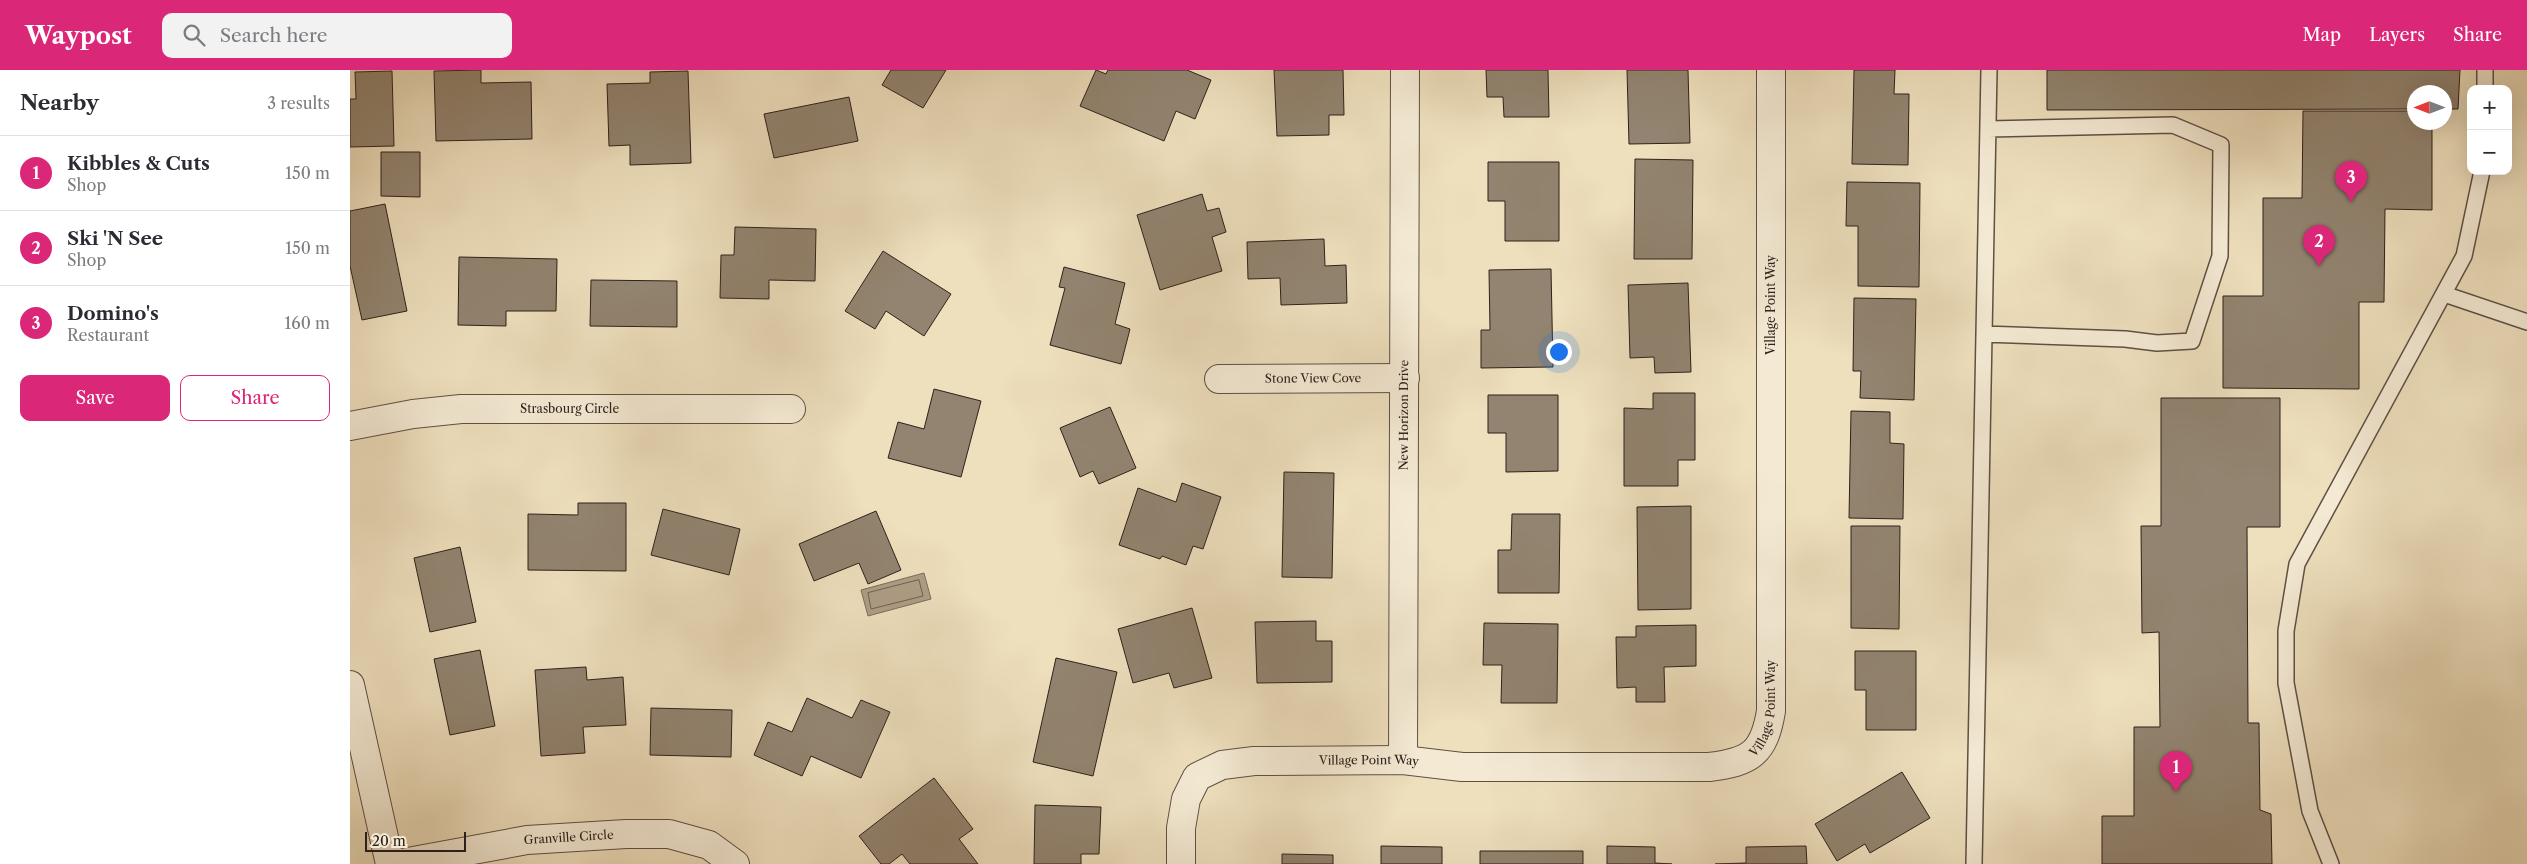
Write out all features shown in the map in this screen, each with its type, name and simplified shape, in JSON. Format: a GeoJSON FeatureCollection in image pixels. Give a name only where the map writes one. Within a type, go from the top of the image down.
{"type":"FeatureCollection","features":[{"type":"Feature","properties":{"kind":"street","name":"New Horizon Drive"},"geometry":{"type":"LineString","coordinates":[[1403,760],[1405,70]]}},
{"type":"Feature","properties":{"kind":"street","name":"Village Point Way"},"geometry":{"type":"LineString","coordinates":[[1181,864],[1181,828],[1186,798],[1197,777],[1222,765],[1254,761],[1403,760],[1462,767],[1709,766],[1736,764],[1754,752],[1767,732],[1771,711],[1771,70]]}},
{"type":"Feature","properties":{"kind":"street","name":"Stone View Cove"},"geometry":{"type":"LineString","coordinates":[[1219,379],[1405,378]]}},
{"type":"Feature","properties":{"kind":"street","name":"Strasbourg Circle"},"geometry":{"type":"LineString","coordinates":[[350,426],[413,414],[461,409],[791,409]]}},
{"type":"Feature","properties":{"kind":"street"},"geometry":{"type":"LineString","coordinates":[[350,685],[390,864]]}},
{"type":"Feature","properties":{"kind":"street","name":"Granville Circle"},"geometry":{"type":"LineString","coordinates":[[397,864],[527,840],[626,834],[669,834],[709,844],[734,864]]}},
{"type":"Feature","properties":{"kind":"lane"},"geometry":{"type":"LineString","coordinates":[[1974,864],[1989,70]]}},
{"type":"Feature","properties":{"kind":"lane"},"geometry":{"type":"LineString","coordinates":[[2484,85],[2485,70]]}},
{"type":"Feature","properties":{"kind":"lane"},"geometry":{"type":"LineString","coordinates":[[1984,334],[2125,339],[2157,343],[2192,341],[2220,256],[2221,239],[2222,145],[2173,125],[1988,129]]}},
{"type":"Feature","properties":{"kind":"lane"},"geometry":{"type":"LineString","coordinates":[[2331,864],[2310,811],[2286,683],[2286,631],[2297,564],[2464,256],[2481,175]]}},
{"type":"Feature","properties":{"kind":"lane"},"geometry":{"type":"LineString","coordinates":[[2444,294],[2527,322]]}},
{"type":"Feature","properties":{"kind":"water"},"geometry":{"type":"Polygon","coordinates":[[[924,573],[931,599],[868,616],[861,590],[924,573]]]}},
{"type":"Feature","properties":{"kind":"building"},"geometry":{"type":"Polygon","coordinates":[[[481,70],[481,83],[531,82],[532,139],[436,141],[434,71],[481,70]]]}},
{"type":"Feature","properties":{"kind":"building"},"geometry":{"type":"Polygon","coordinates":[[[891,70],[946,70],[923,108],[882,85],[891,70]]]}},
{"type":"Feature","properties":{"kind":"building"},"geometry":{"type":"Polygon","coordinates":[[[1096,70],[1106,74],[1108,70],[1187,70],[1211,80],[1195,119],[1176,111],[1164,141],[1080,106],[1096,70]]]}},
{"type":"Feature","properties":{"kind":"building"},"geometry":{"type":"Polygon","coordinates":[[[1274,70],[1343,70],[1344,115],[1329,115],[1329,135],[1277,136],[1274,70]]]}},
{"type":"Feature","properties":{"kind":"building"},"geometry":{"type":"Polygon","coordinates":[[[1486,70],[1548,70],[1549,117],[1504,117],[1503,97],[1487,97],[1486,70]]]}},
{"type":"Feature","properties":{"kind":"building"},"geometry":{"type":"Polygon","coordinates":[[[1627,70],[1688,70],[1690,143],[1629,144],[1627,70]]]}},
{"type":"Feature","properties":{"kind":"building"},"geometry":{"type":"Polygon","coordinates":[[[1854,70],[1895,70],[1894,94],[1909,94],[1908,165],[1852,164],[1854,70]]]}},
{"type":"Feature","properties":{"kind":"building"},"geometry":{"type":"Polygon","coordinates":[[[2047,70],[2460,70],[2458,109],[2452,109],[2452,85],[2407,85],[2407,109],[2047,110],[2047,70]]]}},
{"type":"Feature","properties":{"kind":"building"},"geometry":{"type":"Polygon","coordinates":[[[392,71],[394,146],[350,147],[350,99],[356,99],[355,72],[392,71]]]}},
{"type":"Feature","properties":{"kind":"building"},"geometry":{"type":"Polygon","coordinates":[[[688,71],[691,163],[630,165],[630,145],[609,146],[607,84],[650,83],[650,72],[688,71]]]}},
{"type":"Feature","properties":{"kind":"building"},"geometry":{"type":"Polygon","coordinates":[[[849,97],[858,141],[774,158],[764,114],[849,97]]]}},
{"type":"Feature","properties":{"kind":"building"},"geometry":{"type":"Polygon","coordinates":[[[2303,111],[2407,111],[2407,130],[2432,130],[2432,210],[2385,209],[2384,302],[2359,302],[2359,389],[2223,388],[2223,296],[2263,296],[2263,198],[2302,198],[2303,111]]]}},
{"type":"Feature","properties":{"kind":"building"},"geometry":{"type":"Polygon","coordinates":[[[381,152],[420,152],[420,197],[381,196],[381,152]]]}},
{"type":"Feature","properties":{"kind":"building"},"geometry":{"type":"Polygon","coordinates":[[[1635,159],[1693,160],[1692,259],[1634,259],[1635,159]]]}},
{"type":"Feature","properties":{"kind":"building"},"geometry":{"type":"Polygon","coordinates":[[[1488,162],[1559,162],[1559,241],[1505,241],[1505,201],[1488,201],[1488,162]]]}},
{"type":"Feature","properties":{"kind":"building"},"geometry":{"type":"Polygon","coordinates":[[[1847,182],[1920,183],[1919,287],[1858,286],[1858,226],[1846,226],[1847,182]]]}},
{"type":"Feature","properties":{"kind":"building"},"geometry":{"type":"Polygon","coordinates":[[[1202,194],[1207,211],[1219,208],[1226,232],[1212,237],[1222,271],[1160,290],[1137,215],[1202,194]]]}},
{"type":"Feature","properties":{"kind":"building"},"geometry":{"type":"Polygon","coordinates":[[[385,204],[407,311],[362,320],[350,266],[350,211],[385,204]]]}},
{"type":"Feature","properties":{"kind":"building"},"geometry":{"type":"Polygon","coordinates":[[[735,227],[816,229],[815,281],[769,280],[769,299],[720,298],[721,255],[734,255],[735,227]]]}},
{"type":"Feature","properties":{"kind":"building"},"geometry":{"type":"Polygon","coordinates":[[[1324,239],[1325,266],[1346,265],[1347,303],[1281,305],[1280,278],[1248,279],[1247,242],[1324,239]]]}},
{"type":"Feature","properties":{"kind":"building"},"geometry":{"type":"Polygon","coordinates":[[[883,251],[951,294],[924,336],[886,311],[875,329],[845,311],[883,251]]]}},
{"type":"Feature","properties":{"kind":"building"},"geometry":{"type":"Polygon","coordinates":[[[459,257],[557,259],[556,311],[506,311],[506,326],[458,325],[459,257]]]}},
{"type":"Feature","properties":{"kind":"building"},"geometry":{"type":"Polygon","coordinates":[[[1064,267],[1125,283],[1115,324],[1130,329],[1121,364],[1050,345],[1065,288],[1059,287],[1064,267]]]}},
{"type":"Feature","properties":{"kind":"building"},"geometry":{"type":"Polygon","coordinates":[[[1551,269],[1553,367],[1481,368],[1481,330],[1490,330],[1489,270],[1551,269]]]}},
{"type":"Feature","properties":{"kind":"building"},"geometry":{"type":"Polygon","coordinates":[[[591,280],[677,281],[677,327],[590,326],[591,280]]]}},
{"type":"Feature","properties":{"kind":"building"},"geometry":{"type":"Polygon","coordinates":[[[1688,283],[1691,372],[1655,373],[1654,357],[1630,358],[1628,285],[1688,283]]]}},
{"type":"Feature","properties":{"kind":"building"},"geometry":{"type":"Polygon","coordinates":[[[1854,298],[1916,299],[1914,400],[1860,398],[1861,371],[1853,371],[1854,298]]]}},
{"type":"Feature","properties":{"kind":"building"},"geometry":{"type":"Polygon","coordinates":[[[934,389],[981,401],[961,477],[888,458],[898,422],[924,429],[934,389]]]}},
{"type":"Feature","properties":{"kind":"building"},"geometry":{"type":"Polygon","coordinates":[[[1653,393],[1695,393],[1695,460],[1678,460],[1678,486],[1624,486],[1624,408],[1653,409],[1653,393]]]}},
{"type":"Feature","properties":{"kind":"building"},"geometry":{"type":"Polygon","coordinates":[[[1488,395],[1558,395],[1558,471],[1506,472],[1506,433],[1488,433],[1488,395]]]}},
{"type":"Feature","properties":{"kind":"building"},"geometry":{"type":"Polygon","coordinates":[[[2161,398],[2280,398],[2280,527],[2247,527],[2248,723],[2259,723],[2260,810],[2271,814],[2272,864],[2102,864],[2102,816],[2134,816],[2134,727],[2160,727],[2159,632],[2142,633],[2141,526],[2161,526],[2161,398]]]}},
{"type":"Feature","properties":{"kind":"building"},"geometry":{"type":"Polygon","coordinates":[[[1110,407],[1136,468],[1099,484],[1093,471],[1080,477],[1060,428],[1110,407]]]}},
{"type":"Feature","properties":{"kind":"building"},"geometry":{"type":"Polygon","coordinates":[[[1851,411],[1890,412],[1890,443],[1904,444],[1903,519],[1849,518],[1851,411]]]}},
{"type":"Feature","properties":{"kind":"building"},"geometry":{"type":"Polygon","coordinates":[[[1284,472],[1334,473],[1332,578],[1282,577],[1284,472]]]}},
{"type":"Feature","properties":{"kind":"building"},"geometry":{"type":"Polygon","coordinates":[[[1182,483],[1221,497],[1203,549],[1193,546],[1186,565],[1162,556],[1160,559],[1119,545],[1138,488],[1176,502],[1182,483]]]}},
{"type":"Feature","properties":{"kind":"building"},"geometry":{"type":"Polygon","coordinates":[[[578,503],[626,503],[626,571],[528,570],[528,514],[578,515],[578,503]]]}},
{"type":"Feature","properties":{"kind":"building"},"geometry":{"type":"Polygon","coordinates":[[[1691,506],[1691,609],[1638,610],[1637,507],[1691,506]]]}},
{"type":"Feature","properties":{"kind":"building"},"geometry":{"type":"Polygon","coordinates":[[[663,509],[740,529],[729,575],[651,555],[663,509]]]}},
{"type":"Feature","properties":{"kind":"building"},"geometry":{"type":"Polygon","coordinates":[[[876,511],[901,570],[868,584],[859,563],[814,581],[799,544],[876,511]]]}},
{"type":"Feature","properties":{"kind":"building"},"geometry":{"type":"Polygon","coordinates":[[[1512,514],[1560,514],[1559,593],[1498,593],[1498,550],[1511,550],[1512,514]]]}},
{"type":"Feature","properties":{"kind":"building"},"geometry":{"type":"Polygon","coordinates":[[[1851,526],[1900,526],[1899,629],[1851,628],[1851,526]]]}},
{"type":"Feature","properties":{"kind":"building"},"geometry":{"type":"Polygon","coordinates":[[[460,547],[476,622],[430,632],[414,558],[460,547]]]}},
{"type":"Feature","properties":{"kind":"building"},"geometry":{"type":"Polygon","coordinates":[[[1192,608],[1212,678],[1174,688],[1169,673],[1133,683],[1118,629],[1192,608]]]}},
{"type":"Feature","properties":{"kind":"building"},"geometry":{"type":"Polygon","coordinates":[[[1316,621],[1316,641],[1332,641],[1332,682],[1257,683],[1255,622],[1316,621]]]}},
{"type":"Feature","properties":{"kind":"building"},"geometry":{"type":"Polygon","coordinates":[[[1484,623],[1558,624],[1557,703],[1501,703],[1502,665],[1483,665],[1484,623]]]}},
{"type":"Feature","properties":{"kind":"building"},"geometry":{"type":"Polygon","coordinates":[[[1696,625],[1696,666],[1664,667],[1665,702],[1636,702],[1636,687],[1617,688],[1616,637],[1636,637],[1636,626],[1696,625]]]}},
{"type":"Feature","properties":{"kind":"building"},"geometry":{"type":"Polygon","coordinates":[[[480,650],[495,726],[450,735],[434,659],[480,650]]]}},
{"type":"Feature","properties":{"kind":"building"},"geometry":{"type":"Polygon","coordinates":[[[1855,651],[1916,651],[1916,730],[1866,730],[1866,690],[1855,690],[1855,651]]]}},
{"type":"Feature","properties":{"kind":"building"},"geometry":{"type":"Polygon","coordinates":[[[1056,658],[1117,672],[1093,776],[1033,762],[1056,658]]]}},
{"type":"Feature","properties":{"kind":"building"},"geometry":{"type":"Polygon","coordinates":[[[586,667],[587,680],[623,677],[626,725],[583,727],[585,753],[541,756],[535,670],[586,667]]]}},
{"type":"Feature","properties":{"kind":"building"},"geometry":{"type":"Polygon","coordinates":[[[807,698],[852,718],[861,700],[890,712],[861,778],[811,756],[802,776],[754,755],[768,722],[792,732],[807,698]]]}},
{"type":"Feature","properties":{"kind":"building"},"geometry":{"type":"Polygon","coordinates":[[[651,708],[732,710],[731,757],[650,755],[651,708]]]}},
{"type":"Feature","properties":{"kind":"building"},"geometry":{"type":"Polygon","coordinates":[[[1902,772],[1930,818],[1870,853],[1865,844],[1837,861],[1815,824],[1902,772]]]}},
{"type":"Feature","properties":{"kind":"building"},"geometry":{"type":"Polygon","coordinates":[[[934,778],[973,829],[959,839],[978,864],[910,864],[902,854],[889,864],[881,864],[859,836],[934,778]]]}},
{"type":"Feature","properties":{"kind":"building"},"geometry":{"type":"Polygon","coordinates":[[[1035,805],[1101,807],[1099,854],[1081,854],[1081,864],[1034,864],[1035,805]]]}},
{"type":"Feature","properties":{"kind":"building"},"geometry":{"type":"Polygon","coordinates":[[[1381,846],[1442,847],[1442,864],[1381,864],[1381,846]]]}},
{"type":"Feature","properties":{"kind":"building"},"geometry":{"type":"Polygon","coordinates":[[[1607,846],[1655,847],[1655,863],[1672,864],[1607,864],[1607,846]]]}},
{"type":"Feature","properties":{"kind":"building"},"geometry":{"type":"Polygon","coordinates":[[[1806,846],[1807,864],[1715,864],[1746,863],[1746,847],[1806,846]]]}},
{"type":"Feature","properties":{"kind":"building"},"geometry":{"type":"Polygon","coordinates":[[[1480,851],[1583,851],[1583,864],[1480,864],[1480,851]]]}},
{"type":"Feature","properties":{"kind":"building"},"geometry":{"type":"Polygon","coordinates":[[[1282,854],[1333,855],[1333,864],[1282,864],[1282,854]]]}},
{"type":"Feature","properties":{"kind":"place","name":"Domino's"},"geometry":{"type":"Point","coordinates":[2351,202]}},
{"type":"Feature","properties":{"kind":"place","name":"Ski 'N See"},"geometry":{"type":"Point","coordinates":[2319,266]}},
{"type":"Feature","properties":{"kind":"place","name":"Kibbles & Cuts"},"geometry":{"type":"Point","coordinates":[2176,792]}}]}
